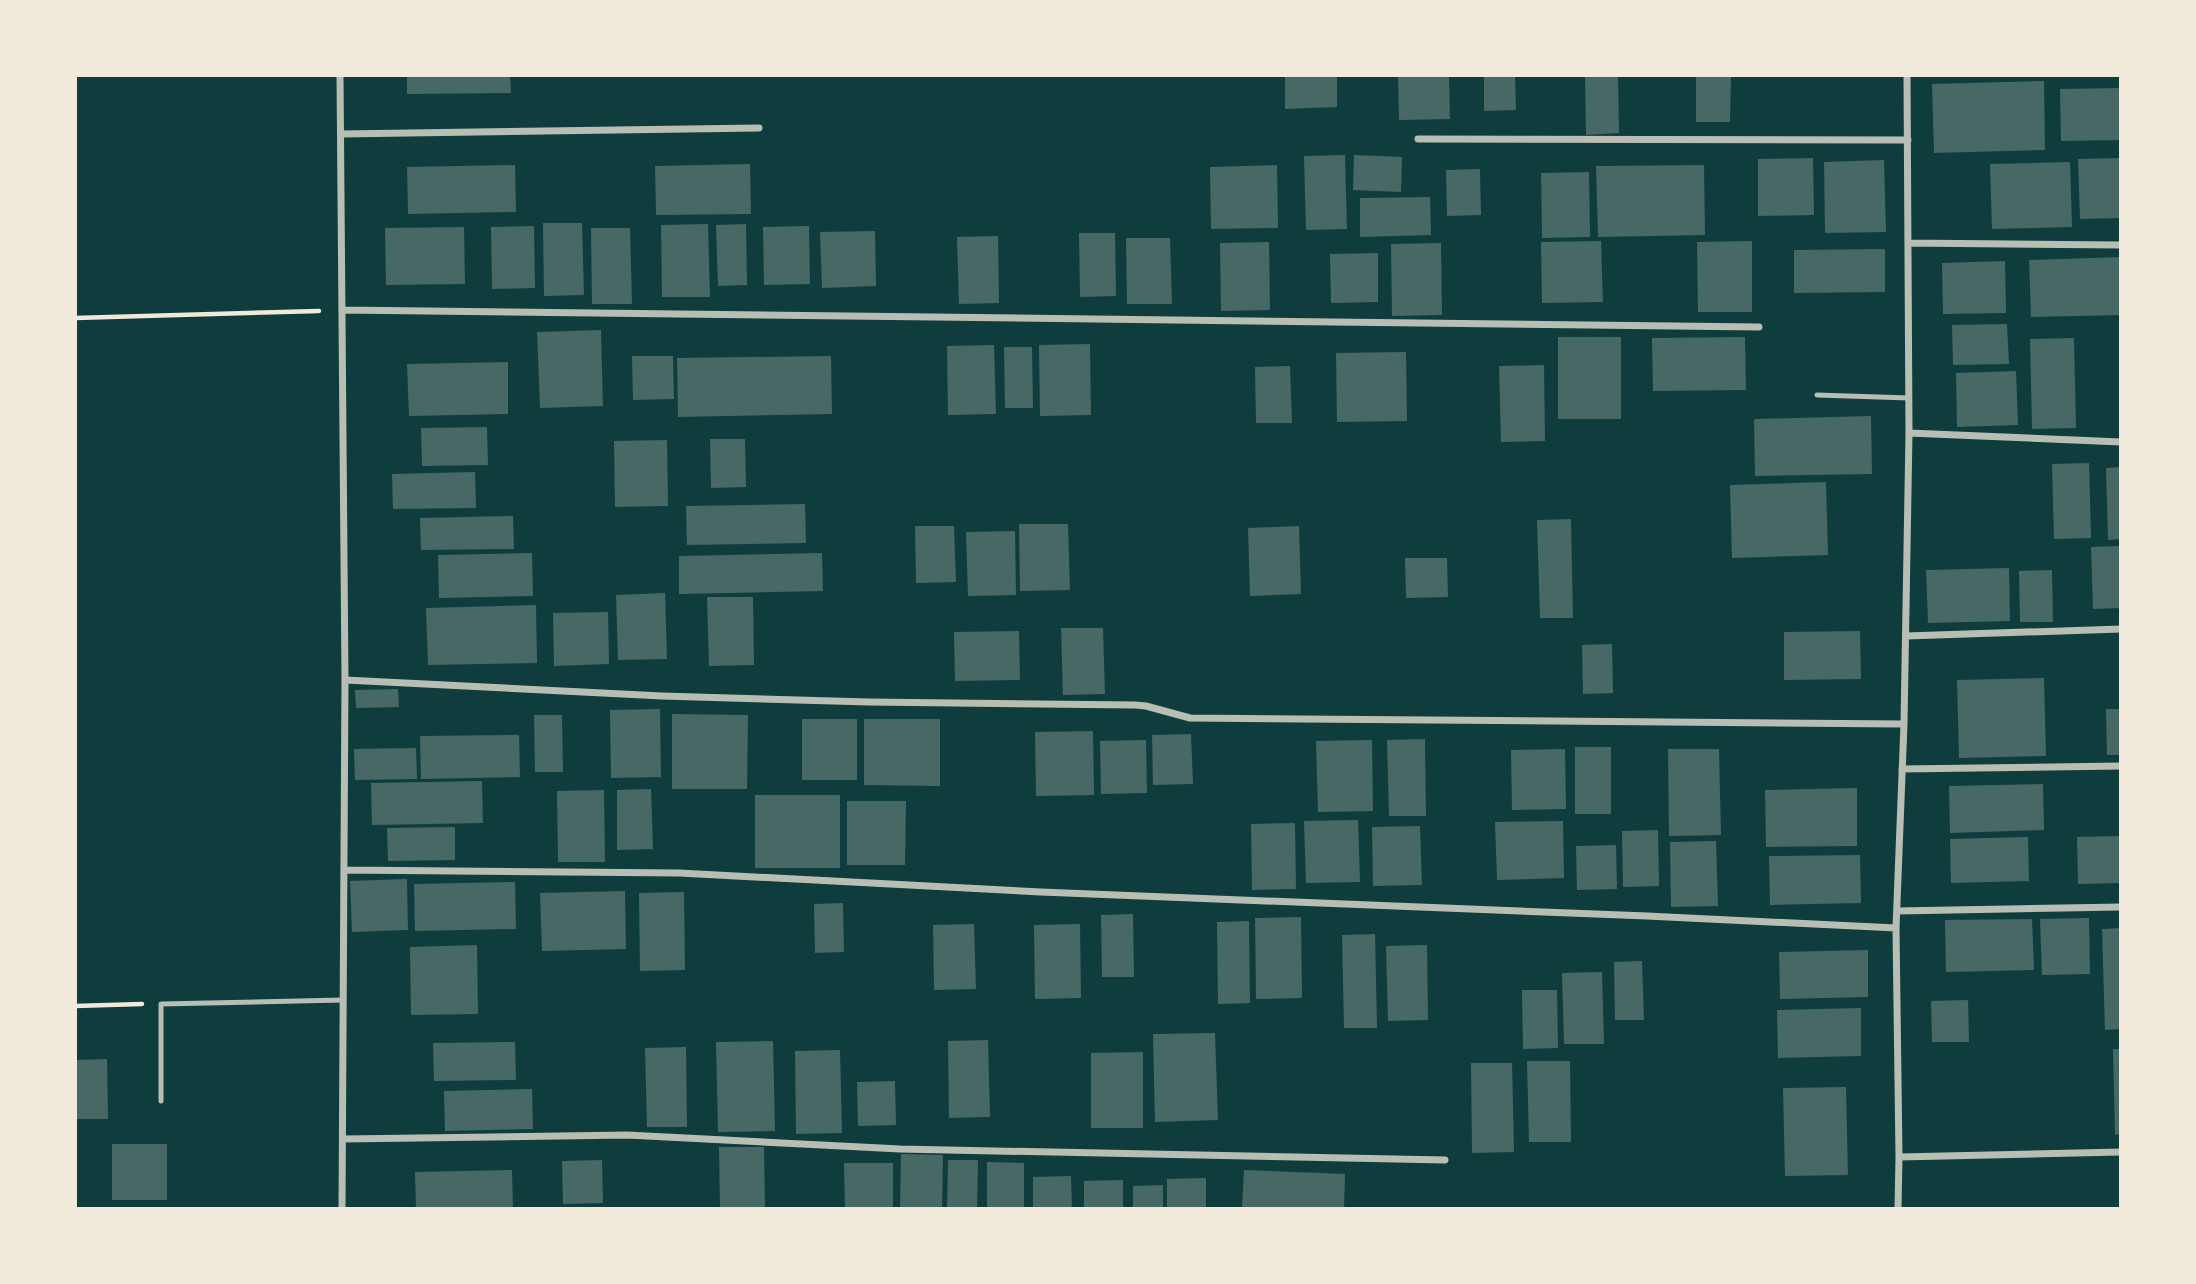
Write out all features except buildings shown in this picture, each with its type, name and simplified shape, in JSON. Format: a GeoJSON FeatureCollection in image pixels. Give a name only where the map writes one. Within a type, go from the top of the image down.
{"type":"FeatureCollection","features":[{"type":"Feature","properties":{"kind":"street"},"geometry":{"type":"LineString","coordinates":[[340,75],[345,680],[342,1209]]}},
{"type":"Feature","properties":{"kind":"street"},"geometry":{"type":"LineString","coordinates":[[1898,1209],[1896,911],[1904,724],[1909,433],[1907,75]]}},
{"type":"Feature","properties":{"kind":"street"},"geometry":{"type":"LineString","coordinates":[[341,134],[759,128]]}},
{"type":"Feature","properties":{"kind":"street"},"geometry":{"type":"LineString","coordinates":[[1418,139],[1908,140]]}},
{"type":"Feature","properties":{"kind":"street"},"geometry":{"type":"LineString","coordinates":[[1908,243],[2121,245]]}},
{"type":"Feature","properties":{"kind":"street"},"geometry":{"type":"LineString","coordinates":[[343,310],[1759,327]]}},
{"type":"Feature","properties":{"kind":"street"},"geometry":{"type":"LineString","coordinates":[[1909,433],[2121,442]]}},
{"type":"Feature","properties":{"kind":"street"},"geometry":{"type":"LineString","coordinates":[[1906,636],[2121,629]]}},
{"type":"Feature","properties":{"kind":"street"},"geometry":{"type":"LineString","coordinates":[[345,680],[662,696],[1135,705],[1190,718],[1904,724]]}},
{"type":"Feature","properties":{"kind":"street"},"geometry":{"type":"LineString","coordinates":[[1902,769],[2121,766]]}},
{"type":"Feature","properties":{"kind":"street"},"geometry":{"type":"LineString","coordinates":[[344,870],[679,873],[1041,892],[1896,928]]}},
{"type":"Feature","properties":{"kind":"street"},"geometry":{"type":"LineString","coordinates":[[1896,911],[2121,907]]}},
{"type":"Feature","properties":{"kind":"street"},"geometry":{"type":"LineString","coordinates":[[342,1139],[627,1135],[900,1149],[1445,1160]]}},
{"type":"Feature","properties":{"kind":"street"},"geometry":{"type":"LineString","coordinates":[[1899,1157],[2121,1152]]}},
{"type":"Feature","properties":{"kind":"lane"},"geometry":{"type":"LineString","coordinates":[[1817,395],[1909,398]]}},
{"type":"Feature","properties":{"kind":"lane"},"geometry":{"type":"LineString","coordinates":[[161,1101],[160,1004],[343,1000]]}},
{"type":"Feature","properties":{"kind":"path"},"geometry":{"type":"LineString","coordinates":[[75,318],[343,310]]}},
{"type":"Feature","properties":{"kind":"path"},"geometry":{"type":"LineString","coordinates":[[75,1006],[160,1004]]}}]}
